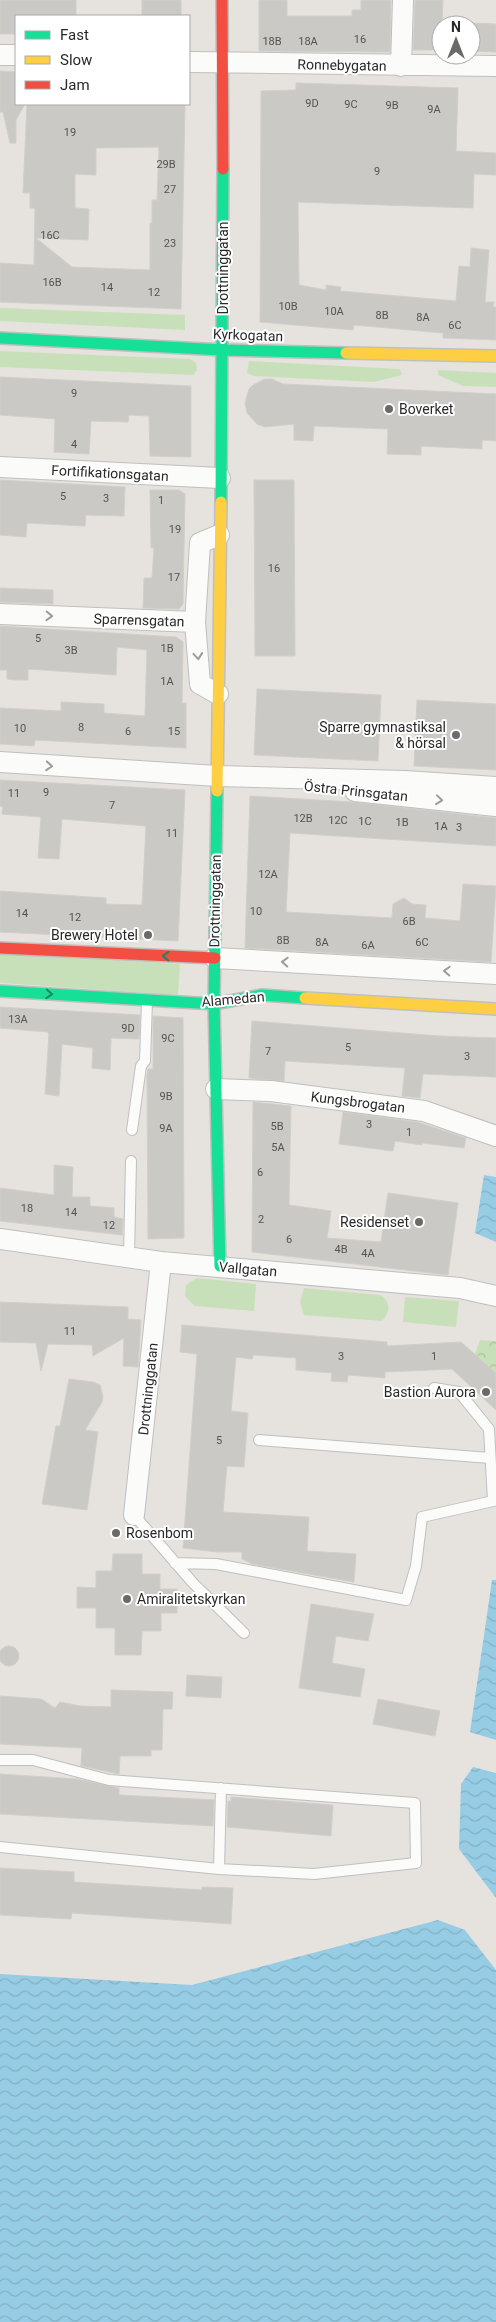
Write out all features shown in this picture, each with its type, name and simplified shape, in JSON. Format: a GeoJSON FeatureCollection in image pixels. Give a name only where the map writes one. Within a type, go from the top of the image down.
{"type":"FeatureCollection","features":[{"type":"Feature","properties":{"kind":"street","name":"Drottninggatan"},"geometry":{"type":"LineString","coordinates":[[220,1266],[214,958],[222,350],[222,0]]}},
{"type":"Feature","properties":{"kind":"street"},"geometry":{"type":"LineString","coordinates":[[401,66],[403,0]]}},
{"type":"Feature","properties":{"kind":"street"},"geometry":{"type":"LineString","coordinates":[[0,55],[15,55]]}},
{"type":"Feature","properties":{"kind":"street","name":"Ronnebygatan"},"geometry":{"type":"LineString","coordinates":[[190,62],[496,66]]}},
{"type":"Feature","properties":{"kind":"street","name":"Kyrkogatan"},"geometry":{"type":"LineString","coordinates":[[0,338],[222,350],[496,356]]}},
{"type":"Feature","properties":{"kind":"street","name":"Fortifikationsgatan"},"geometry":{"type":"LineString","coordinates":[[0,467],[220,478]]}},
{"type":"Feature","properties":{"kind":"street"},"geometry":{"type":"LineString","coordinates":[[195,622],[200,543],[219,535]]}},
{"type":"Feature","properties":{"kind":"street","name":"Sparrensgatan"},"geometry":{"type":"LineString","coordinates":[[0,614],[195,622],[200,684],[218,694]]}},
{"type":"Feature","properties":{"kind":"street","name":"Östra Prinsgatan"},"geometry":{"type":"LineString","coordinates":[[0,762],[217,776],[496,806]]}},
{"type":"Feature","properties":{"kind":"street","name":"Östra Prinsgatan"},"geometry":{"type":"LineString","coordinates":[[217,776],[405,780],[496,786]]}},
{"type":"Feature","properties":{"kind":"street"},"geometry":{"type":"LineString","coordinates":[[0,948],[496,974]]}},
{"type":"Feature","properties":{"kind":"street","name":"Alamedan"},"geometry":{"type":"LineString","coordinates":[[0,991],[214,1004],[262,995],[496,1009]]}},
{"type":"Feature","properties":{"kind":"street","name":"Kungsbrogatan"},"geometry":{"type":"LineString","coordinates":[[216,1089],[281,1092],[424,1110],[496,1136]]}},
{"type":"Feature","properties":{"kind":"street","name":"Vallgatan"},"geometry":{"type":"LineString","coordinates":[[0,1239],[161,1262],[460,1288],[496,1296]]}},
{"type":"Feature","properties":{"kind":"street","name":"Drottninggatan"},"geometry":{"type":"LineString","coordinates":[[134,1515],[161,1262]]}},
{"type":"Feature","properties":{"kind":"lane"},"geometry":{"type":"LineString","coordinates":[[132,1130],[141,1066],[145,1061],[147,1000]]}},
{"type":"Feature","properties":{"kind":"lane"},"geometry":{"type":"LineString","coordinates":[[129,1258],[131,1161]]}},
{"type":"Feature","properties":{"kind":"lane"},"geometry":{"type":"LineString","coordinates":[[176,1563],[216,1564],[406,1600],[416,1566],[422,1517],[492,1501],[489,1429],[459,1392],[434,1388]]}},
{"type":"Feature","properties":{"kind":"lane"},"geometry":{"type":"LineString","coordinates":[[259,1440],[490,1458]]}},
{"type":"Feature","properties":{"kind":"lane"},"geometry":{"type":"LineString","coordinates":[[134,1515],[176,1563],[244,1633]]}},
{"type":"Feature","properties":{"kind":"lane"},"geometry":{"type":"LineString","coordinates":[[0,1760],[33,1760],[109,1780],[415,1803],[416,1863],[314,1874],[218,1869],[0,1847]]}},
{"type":"Feature","properties":{"kind":"lane"},"geometry":{"type":"LineString","coordinates":[[218,1869],[221,1788]]}},
{"type":"Feature","properties":{"kind":"green space"},"geometry":{"type":"Polygon","coordinates":[[[0,308],[185,315],[185,330],[0,321],[0,308]]]}},
{"type":"Feature","properties":{"kind":"green space"},"geometry":{"type":"Polygon","coordinates":[[[0,351],[190,359],[196,363],[197,370],[193,375],[0,367],[0,351]]]}},
{"type":"Feature","properties":{"kind":"green space"},"geometry":{"type":"Polygon","coordinates":[[[249,361],[400,369],[402,375],[374,382],[254,376],[247,373],[249,361]]]}},
{"type":"Feature","properties":{"kind":"green space"},"geometry":{"type":"Polygon","coordinates":[[[438,370],[496,373],[496,387],[463,386],[438,375],[438,370]]]}},
{"type":"Feature","properties":{"kind":"green space"},"geometry":{"type":"Polygon","coordinates":[[[0,953],[180,964],[178,995],[0,983],[0,953]]]}},
{"type":"Feature","properties":{"kind":"green space"},"geometry":{"type":"Polygon","coordinates":[[[197,1278],[256,1284],[254,1311],[195,1306],[185,1296],[186,1285],[197,1278]]]}},
{"type":"Feature","properties":{"kind":"green space"},"geometry":{"type":"Polygon","coordinates":[[[304,1288],[380,1295],[388,1304],[387,1314],[382,1321],[304,1315],[300,1302],[304,1288]]]}},
{"type":"Feature","properties":{"kind":"green space"},"geometry":{"type":"Polygon","coordinates":[[[405,1297],[459,1301],[456,1327],[403,1322],[405,1297]]]}},
{"type":"Feature","properties":{"kind":"green space"},"geometry":{"type":"Polygon","coordinates":[[[480,1340],[496,1341],[496,1373],[475,1354],[480,1340]]]}},
{"type":"Feature","properties":{"kind":"water"},"geometry":{"type":"Polygon","coordinates":[[[484,1175],[496,1177],[496,1242],[475,1233],[484,1175]]]}},
{"type":"Feature","properties":{"kind":"water"},"geometry":{"type":"Polygon","coordinates":[[[492,1580],[496,1580],[496,1740],[470,1732],[492,1580]]]}},
{"type":"Feature","properties":{"kind":"water"},"geometry":{"type":"Polygon","coordinates":[[[473,1767],[496,1773],[496,1898],[459,1849],[461,1784],[473,1767]]]}},
{"type":"Feature","properties":{"kind":"water"},"geometry":{"type":"Polygon","coordinates":[[[438,1920],[465,1930],[496,1970],[496,2322],[0,2322],[0,1974],[192,1985],[438,1920]]]}},
{"type":"Feature","properties":{"kind":"building"},"geometry":{"type":"Polygon","coordinates":[[[0,0],[76,0],[76,15],[15,15],[15,34],[0,34],[0,0]]]}},
{"type":"Feature","properties":{"kind":"building"},"geometry":{"type":"Polygon","coordinates":[[[142,0],[181,0],[181,15],[142,15],[142,0]]]}},
{"type":"Feature","properties":{"kind":"building"},"geometry":{"type":"Polygon","coordinates":[[[259,0],[287,0],[287,16],[352,16],[352,10],[361,10],[361,0],[391,0],[390,52],[259,51],[259,0]]]}},
{"type":"Feature","properties":{"kind":"building"},"geometry":{"type":"Polygon","coordinates":[[[415,0],[443,0],[442,15],[431,15],[431,50],[413,50],[415,0]]]}},
{"type":"Feature","properties":{"kind":"building"},"geometry":{"type":"Polygon","coordinates":[[[481,23],[496,24],[496,52],[481,51],[481,23]]]}},
{"type":"Feature","properties":{"kind":"building"},"geometry":{"type":"Polygon","coordinates":[[[0,71],[15,72],[15,105],[24,105],[16,120],[16,143],[10,143],[3,112],[0,112],[0,71]]]}},
{"type":"Feature","properties":{"kind":"building"},"geometry":{"type":"Polygon","coordinates":[[[296,83],[458,88],[456,151],[496,153],[496,175],[474,174],[473,208],[298,202],[299,285],[326,290],[326,285],[341,287],[340,291],[456,301],[459,266],[470,267],[471,248],[489,250],[485,302],[494,302],[493,307],[496,307],[496,340],[443,338],[443,333],[354,325],[353,330],[260,322],[261,91],[296,90],[296,83]]]}},
{"type":"Feature","properties":{"kind":"building"},"geometry":{"type":"Polygon","coordinates":[[[27,105],[185,105],[181,309],[0,302],[0,263],[34,265],[35,208],[30,208],[30,193],[23,193],[27,105]],[[159,147],[96,148],[96,175],[75,174],[75,208],[89,209],[88,240],[36,238],[72,267],[150,270],[152,200],[157,200],[159,147]]]}},
{"type":"Feature","properties":{"kind":"building"},"geometry":{"type":"Polygon","coordinates":[[[0,377],[191,386],[191,457],[150,456],[149,416],[129,415],[128,422],[91,421],[89,454],[54,452],[55,419],[0,415],[0,377]]]}},
{"type":"Feature","properties":{"kind":"building","name":"Boverket"},"geometry":{"type":"Polygon","coordinates":[[[265,379],[272,379],[283,384],[496,394],[496,441],[482,440],[482,449],[421,446],[421,455],[387,454],[388,429],[314,426],[313,441],[294,440],[294,424],[265,427],[257,424],[247,413],[245,403],[249,389],[265,379]]]}},
{"type":"Feature","properties":{"kind":"building"},"geometry":{"type":"Polygon","coordinates":[[[0,480],[125,487],[124,516],[86,515],[85,526],[27,523],[26,537],[0,535],[0,480]]]}},
{"type":"Feature","properties":{"kind":"building"},"geometry":{"type":"Polygon","coordinates":[[[254,480],[294,480],[295,656],[255,656],[254,480]]]}},
{"type":"Feature","properties":{"kind":"building"},"geometry":{"type":"Polygon","coordinates":[[[150,490],[179,490],[185,494],[183,604],[179,609],[143,608],[144,578],[152,578],[154,548],[151,548],[150,490]]]}},
{"type":"Feature","properties":{"kind":"building"},"geometry":{"type":"Polygon","coordinates":[[[0,588],[53,590],[53,604],[0,602],[0,588]]]}},
{"type":"Feature","properties":{"kind":"building"},"geometry":{"type":"Polygon","coordinates":[[[0,626],[176,637],[183,642],[182,703],[186,703],[186,748],[35,740],[34,746],[0,744],[0,708],[61,711],[61,702],[104,704],[104,713],[145,716],[147,650],[117,647],[116,675],[28,669],[28,680],[7,679],[7,670],[0,670],[0,626]]]}},
{"type":"Feature","properties":{"kind":"building"},"geometry":{"type":"Polygon","coordinates":[[[257,689],[381,695],[378,761],[254,755],[257,689]]]}},
{"type":"Feature","properties":{"kind":"building","name":"Sparre gymnastiksal & hörsal"},"geometry":{"type":"Polygon","coordinates":[[[417,700],[496,704],[496,770],[414,766],[417,700]]]}},
{"type":"Feature","properties":{"kind":"building"},"geometry":{"type":"Polygon","coordinates":[[[0,780],[185,790],[178,941],[0,932],[0,891],[106,898],[106,904],[142,905],[146,826],[62,819],[59,859],[38,858],[41,817],[2,814],[3,807],[0,806],[0,780]]]}},
{"type":"Feature","properties":{"kind":"building"},"geometry":{"type":"Polygon","coordinates":[[[250,796],[352,802],[496,818],[496,846],[290,833],[286,912],[392,918],[393,904],[404,898],[412,904],[426,905],[425,918],[460,921],[463,884],[496,886],[491,962],[245,948],[250,796]]]}},
{"type":"Feature","properties":{"kind":"building"},"geometry":{"type":"Polygon","coordinates":[[[0,1007],[140,1015],[139,1039],[111,1038],[110,1070],[92,1068],[93,1048],[62,1044],[59,1096],[45,1094],[49,1034],[47,1032],[0,1028],[0,1007]]]}},
{"type":"Feature","properties":{"kind":"building"},"geometry":{"type":"Polygon","coordinates":[[[153,1016],[183,1018],[184,1238],[148,1239],[147,1075],[148,1069],[153,1069],[153,1016]]]}},
{"type":"Feature","properties":{"kind":"building"},"geometry":{"type":"Polygon","coordinates":[[[252,1021],[440,1036],[496,1038],[496,1077],[423,1074],[420,1098],[402,1096],[405,1068],[285,1061],[284,1081],[249,1078],[252,1021]]]}},
{"type":"Feature","properties":{"kind":"building"},"geometry":{"type":"Polygon","coordinates":[[[253,1102],[291,1106],[289,1205],[331,1211],[327,1238],[381,1242],[388,1193],[458,1203],[448,1275],[252,1252],[253,1102]]]}},
{"type":"Feature","properties":{"kind":"building"},"geometry":{"type":"Polygon","coordinates":[[[343,1112],[417,1122],[466,1138],[464,1148],[395,1141],[393,1151],[339,1144],[343,1112]]]}},
{"type":"Feature","properties":{"kind":"building"},"geometry":{"type":"Polygon","coordinates":[[[54,1165],[73,1167],[72,1197],[90,1197],[90,1206],[114,1208],[114,1217],[123,1219],[122,1235],[0,1221],[0,1188],[54,1195],[54,1165]]]}},
{"type":"Feature","properties":{"kind":"building"},"geometry":{"type":"Polygon","coordinates":[[[0,1302],[128,1307],[128,1319],[141,1320],[138,1367],[123,1366],[124,1338],[93,1356],[92,1345],[48,1344],[41,1371],[36,1343],[0,1342],[0,1302]]]}},
{"type":"Feature","properties":{"kind":"building"},"geometry":{"type":"Polygon","coordinates":[[[182,1325],[387,1342],[387,1346],[461,1342],[496,1373],[496,1410],[452,1369],[385,1372],[385,1378],[348,1375],[347,1382],[331,1381],[332,1373],[296,1370],[296,1358],[253,1355],[252,1359],[236,1357],[231,1411],[248,1413],[244,1467],[227,1466],[223,1512],[309,1517],[307,1551],[356,1554],[354,1582],[252,1564],[242,1559],[242,1552],[217,1552],[183,1548],[197,1354],[180,1352],[182,1325]]]}},
{"type":"Feature","properties":{"kind":"building"},"geometry":{"type":"Polygon","coordinates":[[[69,1379],[93,1382],[100,1385],[103,1396],[102,1402],[85,1430],[98,1432],[87,1510],[42,1504],[56,1426],[60,1426],[69,1379]]]}},
{"type":"Feature","properties":{"kind":"building","name":"Amiralitetskyrkan"},"geometry":{"type":"Polygon","coordinates":[[[113,1554],[142,1554],[142,1574],[160,1574],[160,1589],[177,1589],[177,1613],[161,1613],[161,1631],[142,1631],[141,1655],[115,1655],[115,1628],[96,1628],[96,1608],[77,1608],[77,1587],[96,1588],[96,1571],[112,1571],[113,1554]]]}},
{"type":"Feature","properties":{"kind":"building"},"geometry":{"type":"Polygon","coordinates":[[[311,1604],[374,1614],[368,1641],[336,1636],[332,1663],[365,1669],[360,1697],[299,1688],[311,1604]]]}},
{"type":"Feature","properties":{"kind":"building"},"geometry":{"type":"Polygon","coordinates":[[[9,1646],[16,1649],[19,1656],[16,1663],[9,1666],[2,1663],[-1,1656],[2,1649],[9,1646]]]}},
{"type":"Feature","properties":{"kind":"building"},"geometry":{"type":"Polygon","coordinates":[[[187,1675],[222,1677],[221,1698],[186,1696],[187,1675]]]}},
{"type":"Feature","properties":{"kind":"building"},"geometry":{"type":"Polygon","coordinates":[[[111,1690],[173,1692],[172,1709],[163,1709],[162,1750],[151,1750],[151,1756],[120,1756],[119,1774],[81,1766],[82,1748],[0,1744],[0,1696],[41,1699],[55,1708],[60,1702],[80,1706],[111,1707],[111,1690]]]}},
{"type":"Feature","properties":{"kind":"building"},"geometry":{"type":"Polygon","coordinates":[[[378,1699],[440,1711],[435,1736],[373,1724],[378,1699]]]}},
{"type":"Feature","properties":{"kind":"building"},"geometry":{"type":"Polygon","coordinates":[[[0,1774],[77,1779],[119,1788],[119,1795],[214,1800],[213,1826],[0,1814],[0,1774]]]}},
{"type":"Feature","properties":{"kind":"building"},"geometry":{"type":"Polygon","coordinates":[[[231,1797],[333,1805],[331,1836],[227,1827],[228,1801],[231,1801],[231,1797]]]}},
{"type":"Feature","properties":{"kind":"building"},"geometry":{"type":"Polygon","coordinates":[[[0,1868],[74,1872],[74,1882],[202,1890],[202,1887],[233,1888],[231,1924],[72,1913],[71,1919],[0,1915],[0,1868]]]}},
{"type":"Feature","properties":{"kind":"traffic: fast"},"geometry":{"type":"LineString","coordinates":[[221,502],[223,169]]}},
{"type":"Feature","properties":{"kind":"traffic: fast"},"geometry":{"type":"LineString","coordinates":[[0,338],[222,350],[346,353]]}},
{"type":"Feature","properties":{"kind":"traffic: fast"},"geometry":{"type":"LineString","coordinates":[[217,791],[214,1004],[220,1266]]}},
{"type":"Feature","properties":{"kind":"traffic: fast"},"geometry":{"type":"LineString","coordinates":[[0,991],[214,1004],[262,995],[305,998]]}},
{"type":"Feature","properties":{"kind":"traffic: slow"},"geometry":{"type":"LineString","coordinates":[[346,353],[496,356]]}},
{"type":"Feature","properties":{"kind":"traffic: slow"},"geometry":{"type":"LineString","coordinates":[[217,791],[221,502]]}},
{"type":"Feature","properties":{"kind":"traffic: slow"},"geometry":{"type":"LineString","coordinates":[[305,998],[496,1009]]}},
{"type":"Feature","properties":{"kind":"traffic: jam"},"geometry":{"type":"LineString","coordinates":[[222,0],[223,169]]}},
{"type":"Feature","properties":{"kind":"traffic: jam"},"geometry":{"type":"LineString","coordinates":[[0,948],[215,958]]}},
{"type":"Feature","properties":{"kind":"place","name":"Boverket"},"geometry":{"type":"Point","coordinates":[389,409]}},
{"type":"Feature","properties":{"kind":"place","name":"Sparre gymnastiksal & hörsal"},"geometry":{"type":"Point","coordinates":[456,735]}},
{"type":"Feature","properties":{"kind":"place","name":"Brewery Hotel"},"geometry":{"type":"Point","coordinates":[148,935]}},
{"type":"Feature","properties":{"kind":"place","name":"Residenset"},"geometry":{"type":"Point","coordinates":[419,1222]}},
{"type":"Feature","properties":{"kind":"place","name":"Bastion Aurora"},"geometry":{"type":"Point","coordinates":[486,1392]}},
{"type":"Feature","properties":{"kind":"place","name":"Rosenbom"},"geometry":{"type":"Point","coordinates":[116,1533]}},
{"type":"Feature","properties":{"kind":"place","name":"Amiralitetskyrkan"},"geometry":{"type":"Point","coordinates":[127,1599]}}]}
